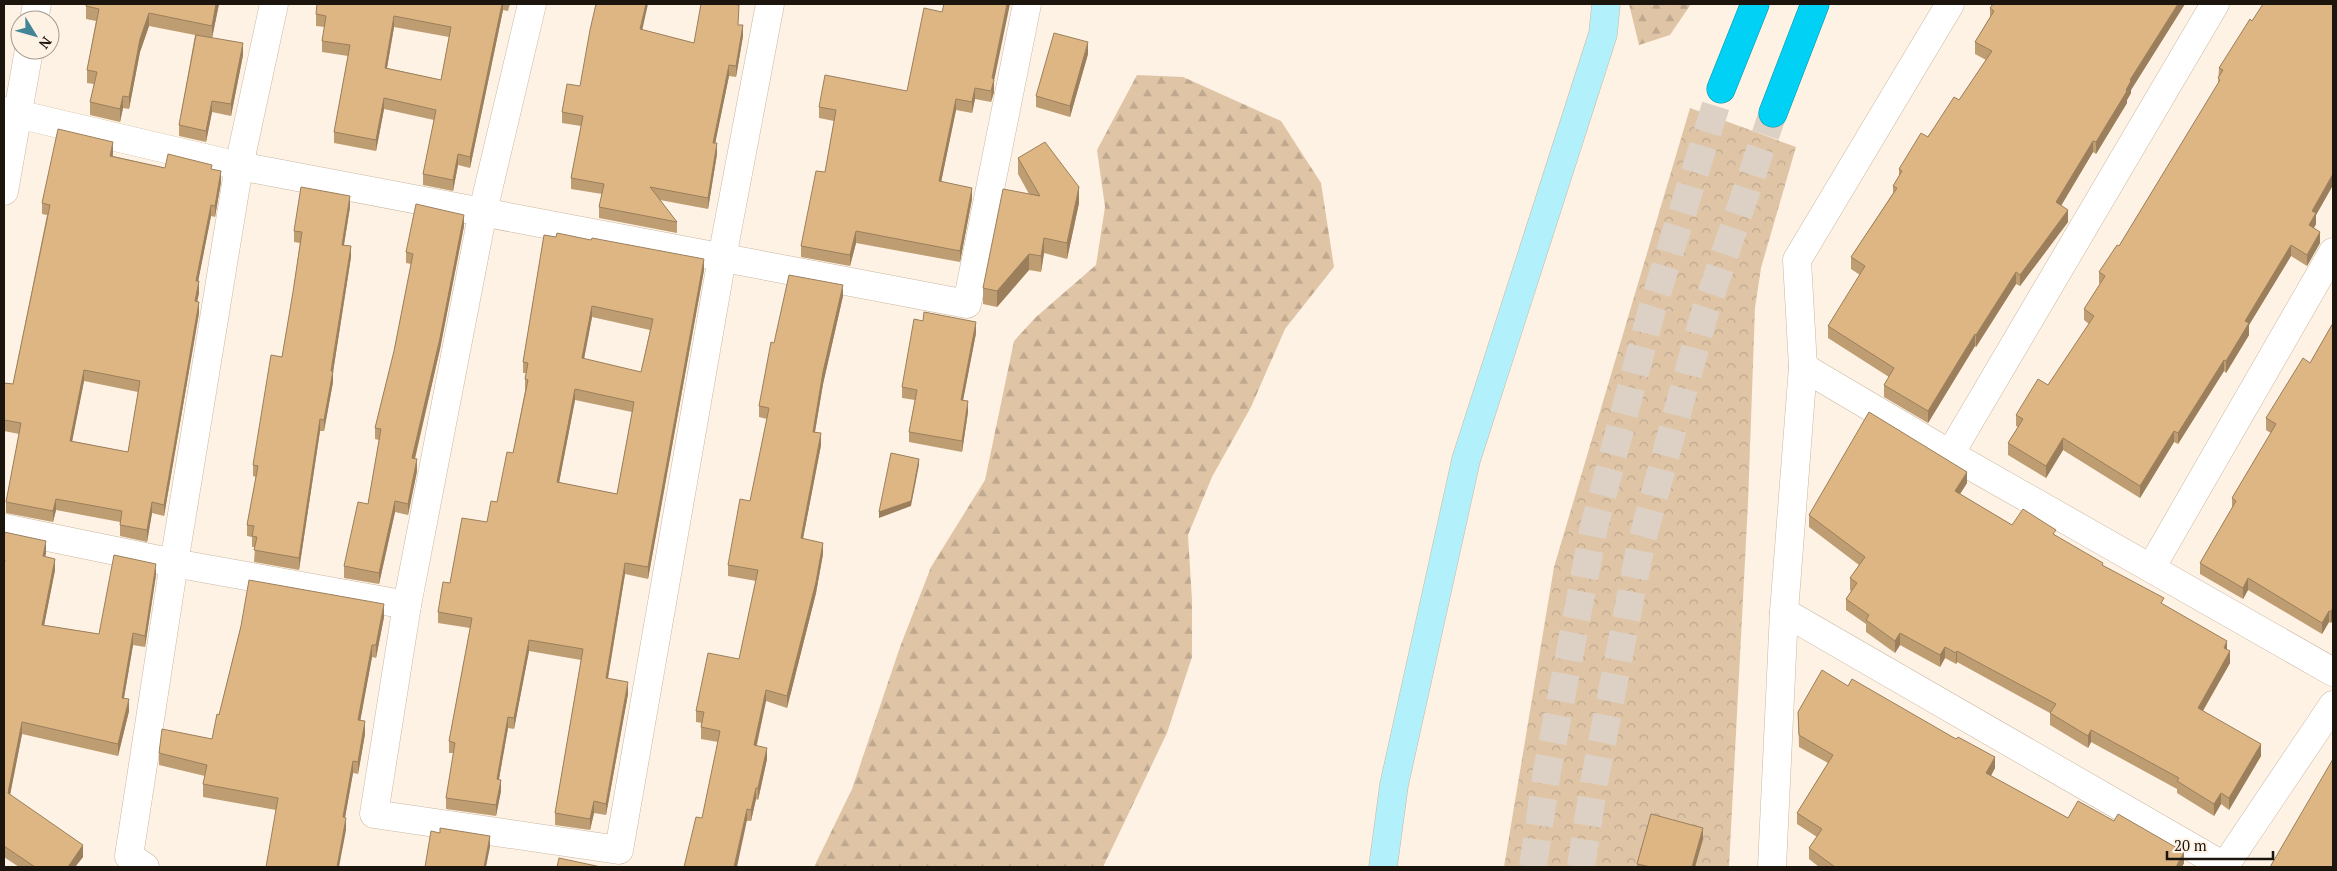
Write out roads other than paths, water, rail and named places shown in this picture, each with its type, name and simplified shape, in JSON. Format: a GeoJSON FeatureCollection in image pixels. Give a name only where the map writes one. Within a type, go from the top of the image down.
{"type":"FeatureCollection","features":[{"type":"Feature","properties":{"kind":"highway"},"geometry":{"type":"LineString","coordinates":[[1721,89],[1755,4]]}},
{"type":"Feature","properties":{"kind":"highway"},"geometry":{"type":"LineString","coordinates":[[1773,113],[1815,4]]}},
{"type":"Feature","properties":{"kind":"street"},"geometry":{"type":"LineString","coordinates":[[132,864],[174,563],[240,166],[274,4]]}},
{"type":"Feature","properties":{"kind":"street"},"geometry":{"type":"LineString","coordinates":[[532,4],[483,211],[407,605],[374,814],[619,850],[722,258],[770,4]]}},
{"type":"Feature","properties":{"kind":"street"},"geometry":{"type":"LineString","coordinates":[[11,112],[240,166],[967,304],[1027,4]]}},
{"type":"Feature","properties":{"kind":"street"},"geometry":{"type":"LineString","coordinates":[[1383,867],[1394,785],[1466,460],[1603,34],[1606,4]]}},
{"type":"Feature","properties":{"kind":"street"},"geometry":{"type":"LineString","coordinates":[[1775,865],[1784,612],[1803,367],[1797,260],[1950,4]]}},
{"type":"Feature","properties":{"kind":"street"},"geometry":{"type":"LineString","coordinates":[[1950,454],[2215,4]]}},
{"type":"Feature","properties":{"kind":"street"},"geometry":{"type":"LineString","coordinates":[[4,190],[11,112],[26,60]]}},
{"type":"Feature","properties":{"kind":"street"},"geometry":{"type":"LineString","coordinates":[[2151,568],[2333,252]]}},
{"type":"Feature","properties":{"kind":"street"},"geometry":{"type":"LineString","coordinates":[[1803,367],[1950,454],[2333,672]]}},
{"type":"Feature","properties":{"kind":"street"},"geometry":{"type":"LineString","coordinates":[[4,528],[174,563],[407,605]]}},
{"type":"Feature","properties":{"kind":"street"},"geometry":{"type":"LineString","coordinates":[[1784,612],[2224,867],[2333,705]]}},
{"type":"Feature","properties":{"kind":"tunnel"},"geometry":{"type":"LineString","coordinates":[[1533,867],[1547,771],[1594,527],[1652,309],[1721,89]]}},
{"type":"Feature","properties":{"kind":"tunnel"},"geometry":{"type":"LineString","coordinates":[[1581,867],[1594,783],[1641,544],[1705,312],[1773,113]]}}]}
